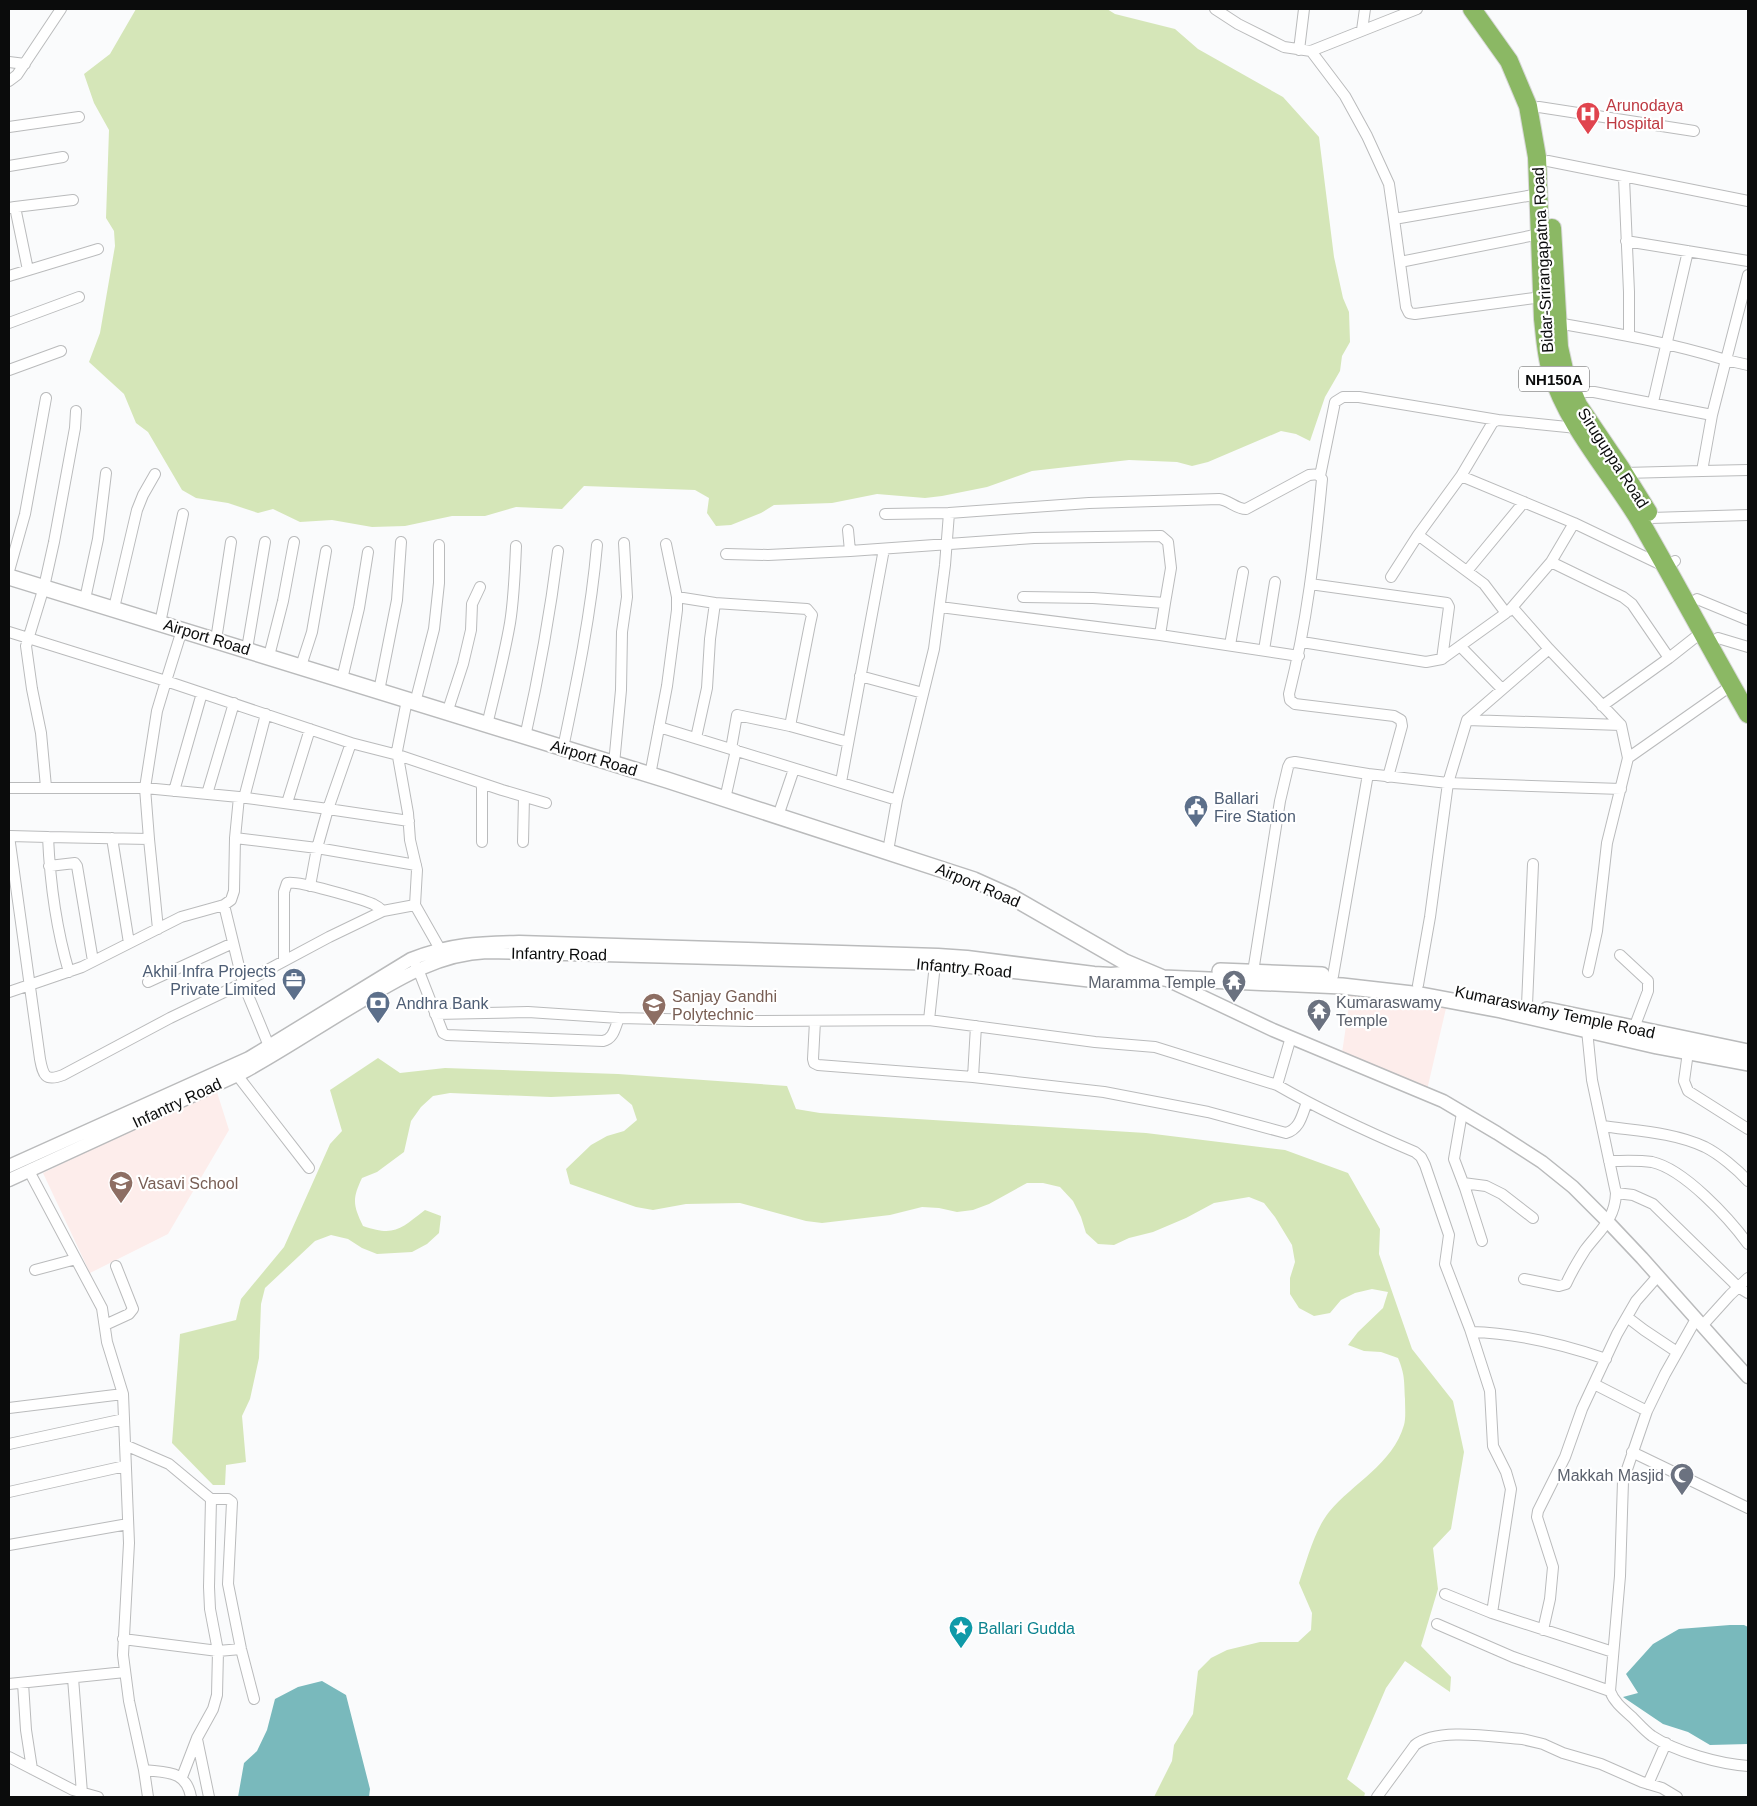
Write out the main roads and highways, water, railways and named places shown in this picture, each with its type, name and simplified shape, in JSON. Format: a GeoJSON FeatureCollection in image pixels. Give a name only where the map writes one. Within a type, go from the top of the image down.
{"type":"FeatureCollection","features":[{"type":"Feature","properties":{"kind":"highway","name":"Bidar-Srirangapatna Road"},"geometry":{"type":"LineString","coordinates":[[1472,9],[1509,61],[1534,108],[1542,298],[1546,345],[1550,370],[1563,404],[1577,428],[1671,564],[1740,688],[1748,714]]}},
{"type":"Feature","properties":{"kind":"highway","name":"Siruguppa Road"},"geometry":{"type":"LineString","coordinates":[[1484,9],[1516,53],[1528,76],[1548,161],[1557,324],[1559,347],[1565,374],[1578,404],[1624,473],[1651,518],[1671,564],[1697,599],[1710,635]]}},
{"type":"Feature","properties":{"kind":"main road","name":"Airport Road"},"geometry":{"type":"LineString","coordinates":[[9,577],[650,775],[974,880],[1012,897],[1125,962],[1154,973]]}},
{"type":"Feature","properties":{"kind":"main road","name":"Kumaraswamy Temple Road"},"geometry":{"type":"LineString","coordinates":[[1154,973],[1188,970],[1253,972],[1333,976],[1418,985],[1527,1005],[1748,1052]]}},
{"type":"Feature","properties":{"kind":"main road","name":"Kumaraswamy Temple Road"},"geometry":{"type":"LineString","coordinates":[[1154,973],[1180,979],[1342,986],[1421,994],[1688,1052],[1748,1063]]}},
{"type":"Feature","properties":{"kind":"water"},"geometry":{"type":"Polygon","coordinates":[[[1744,1625],[1748,1627],[1748,1744],[1710,1745],[1688,1732],[1663,1724],[1623,1697],[1638,1693],[1626,1674],[1653,1644],[1679,1629],[1744,1625]]]}},
{"type":"Feature","properties":{"kind":"water"},"geometry":{"type":"Polygon","coordinates":[[[322,1681],[346,1695],[370,1789],[369,1797],[238,1797],[244,1763],[257,1751],[267,1730],[275,1699],[298,1687],[322,1681]]]}},
{"type":"Feature","properties":{"kind":"place","name":"Arunodaya Hospital"},"geometry":{"type":"Point","coordinates":[1588,135]}},
{"type":"Feature","properties":{"kind":"place","name":"Ballari Fire Station"},"geometry":{"type":"Point","coordinates":[1196,828]}},
{"type":"Feature","properties":{"kind":"place","name":"Akhil Infra Projects Private Limited"},"geometry":{"type":"Point","coordinates":[294,1001]}},
{"type":"Feature","properties":{"kind":"place","name":"Maramma Temple"},"geometry":{"type":"Point","coordinates":[1234,1003]}},
{"type":"Feature","properties":{"kind":"place","name":"Andhra Bank"},"geometry":{"type":"Point","coordinates":[378,1024]}},
{"type":"Feature","properties":{"kind":"place","name":"Sanjay Gandhi Polytechnic"},"geometry":{"type":"Point","coordinates":[654,1026]}},
{"type":"Feature","properties":{"kind":"place","name":"Kumaraswamy Temple"},"geometry":{"type":"Point","coordinates":[1319,1032]}},
{"type":"Feature","properties":{"kind":"place","name":"Vasavi School"},"geometry":{"type":"Point","coordinates":[121,1204]}},
{"type":"Feature","properties":{"kind":"place","name":"Makkah Masjid"},"geometry":{"type":"Point","coordinates":[1682,1496]}},
{"type":"Feature","properties":{"kind":"place","name":"Ballari Gudda"},"geometry":{"type":"Point","coordinates":[961,1649]}}]}
